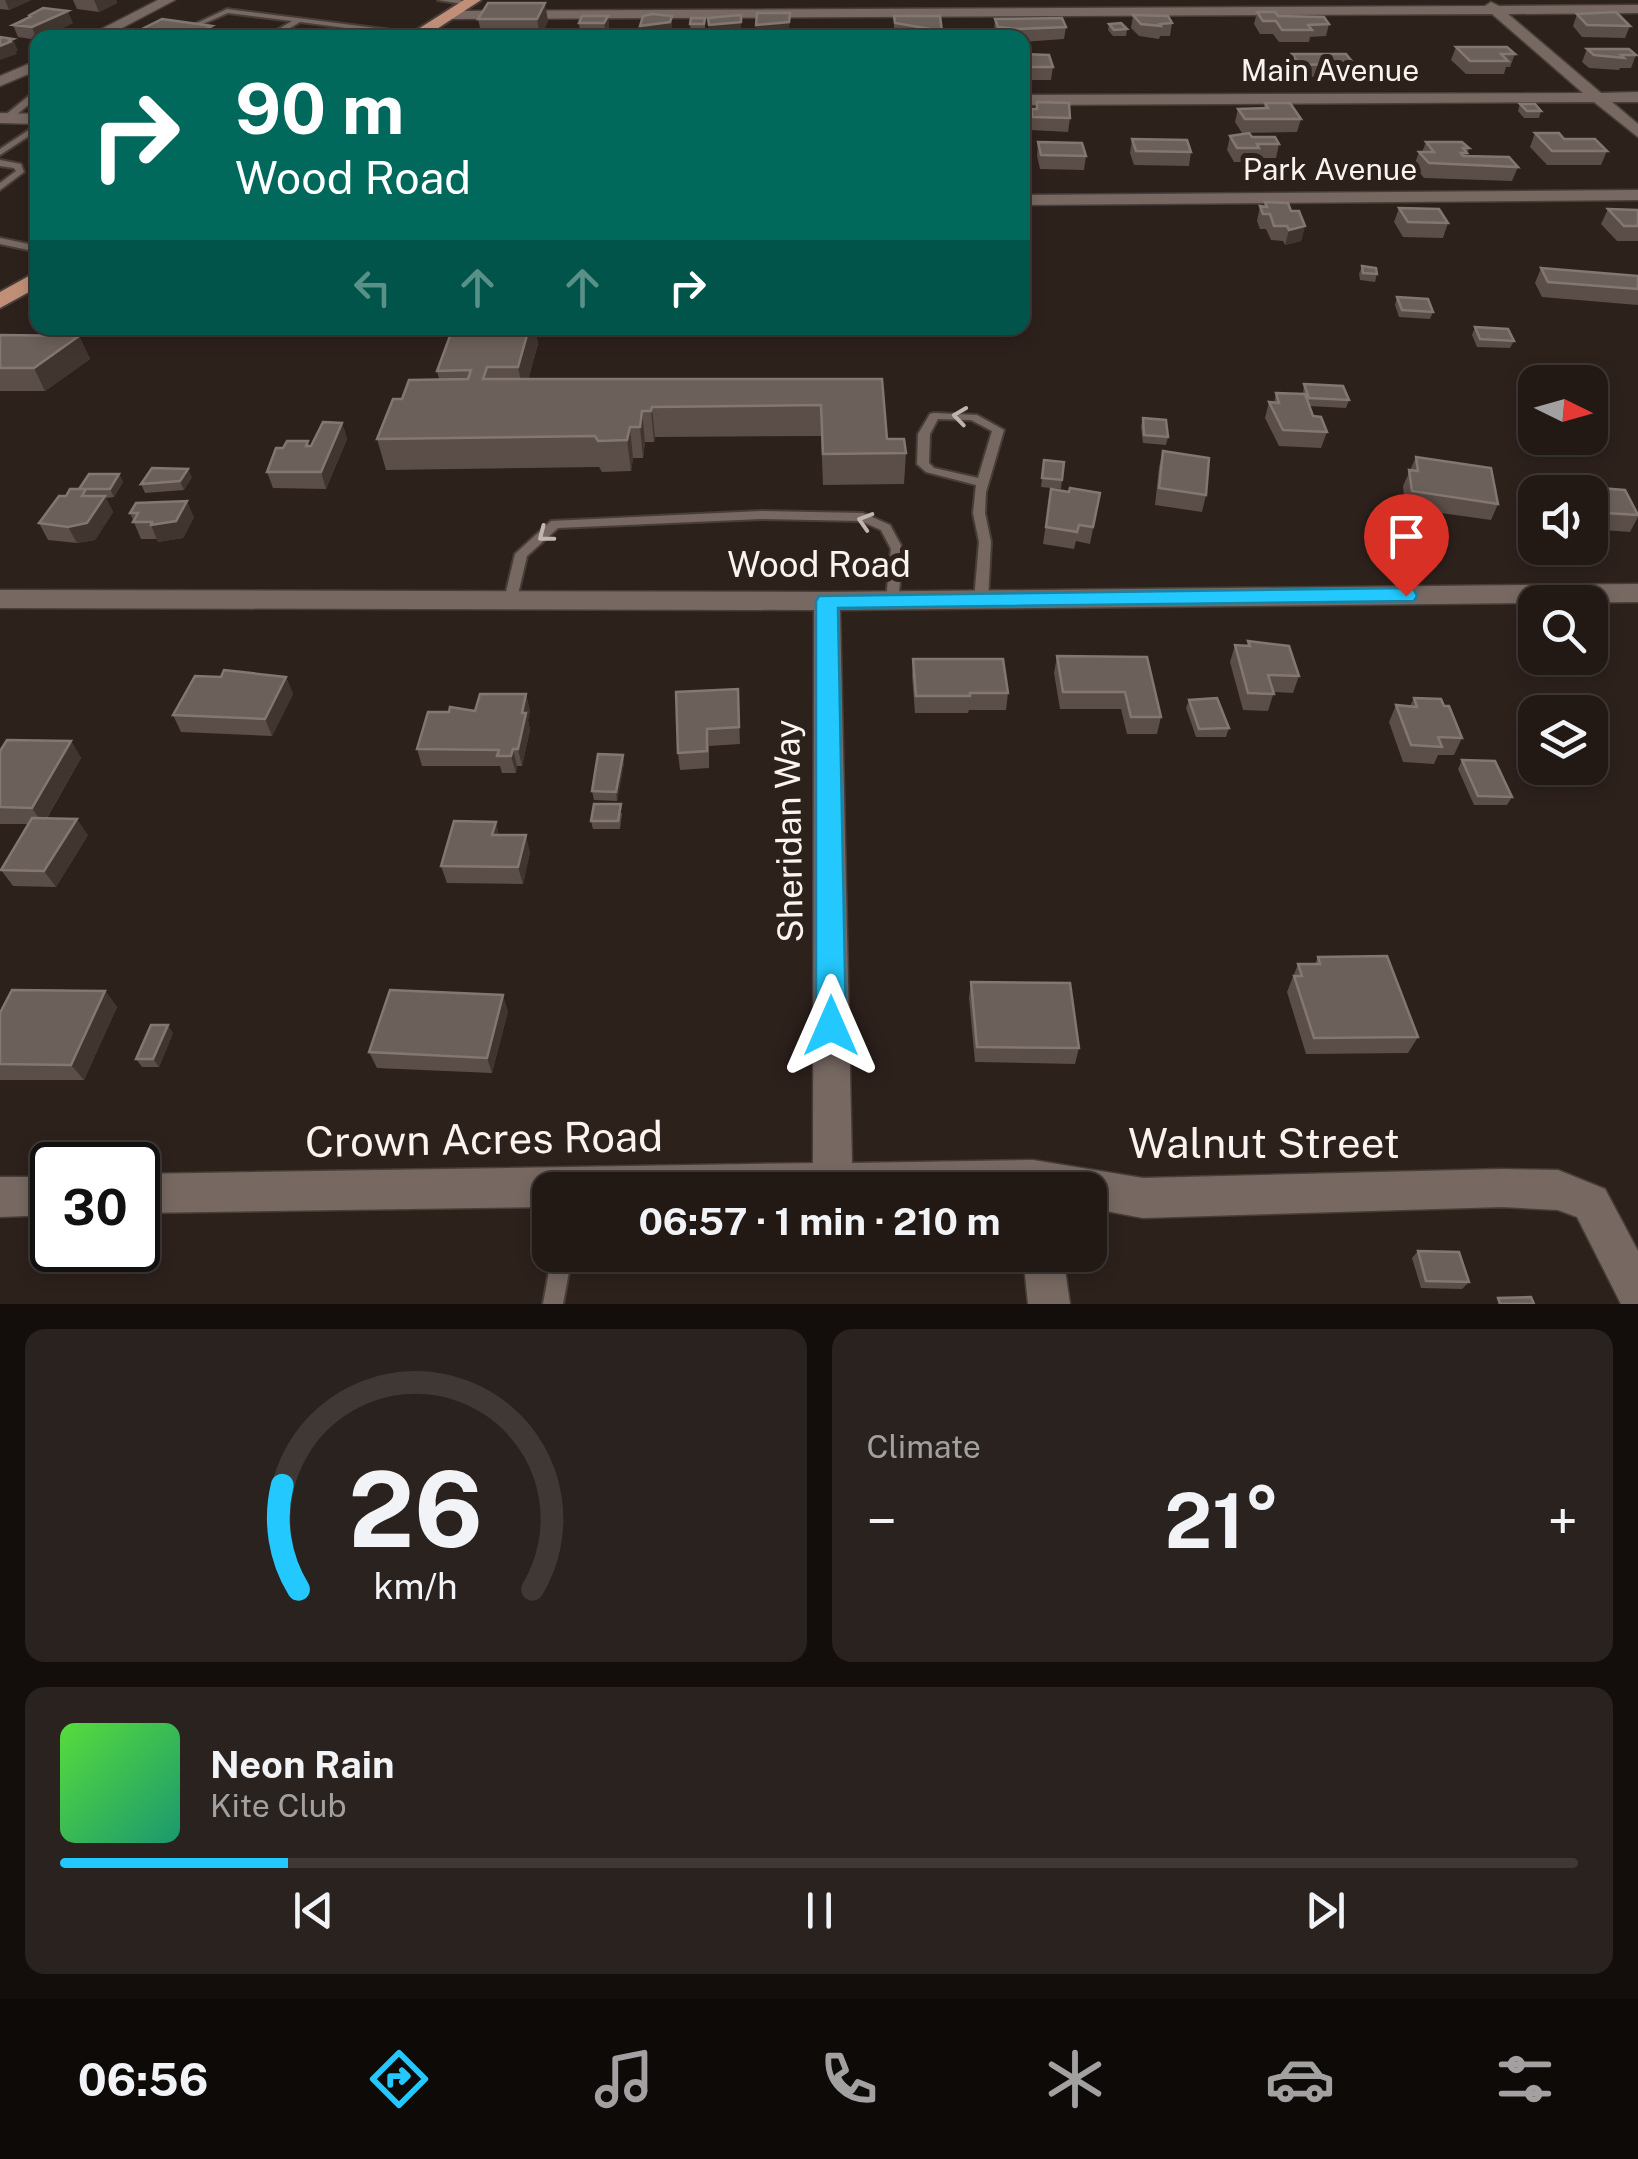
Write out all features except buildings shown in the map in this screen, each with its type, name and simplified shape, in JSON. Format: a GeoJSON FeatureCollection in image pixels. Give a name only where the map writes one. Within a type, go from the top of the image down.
{"type":"FeatureCollection","features":[{"type":"Feature","properties":{"kind":"main road"},"geometry":{"type":"LineString","coordinates":[[420,30],[444,8],[471,1]]}},
{"type":"Feature","properties":{"kind":"main road"},"geometry":{"type":"LineString","coordinates":[[0,302],[30,282]]}},
{"type":"Feature","properties":{"kind":"street"},"geometry":{"type":"LineString","coordinates":[[108,30],[168,0]]}},
{"type":"Feature","properties":{"kind":"street"},"geometry":{"type":"LineString","coordinates":[[1489,5],[1638,132]]}},
{"type":"Feature","properties":{"kind":"street"},"geometry":{"type":"LineString","coordinates":[[444,8],[1489,5],[1638,9]]}},
{"type":"Feature","properties":{"kind":"street"},"geometry":{"type":"LineString","coordinates":[[0,82],[30,68]]}},
{"type":"Feature","properties":{"kind":"street","name":"Main Avenue"},"geometry":{"type":"LineString","coordinates":[[1030,100],[1638,97]]}},
{"type":"Feature","properties":{"kind":"street"},"geometry":{"type":"LineString","coordinates":[[3,118],[30,121]]}},
{"type":"Feature","properties":{"kind":"street","name":"Park Avenue"},"geometry":{"type":"LineString","coordinates":[[1030,200],[1638,195]]}},
{"type":"Feature","properties":{"kind":"street","name":"Wood Road"},"geometry":{"type":"LineString","coordinates":[[0,599],[827,601],[1638,593]]}},
{"type":"Feature","properties":{"kind":"street","name":"Sheridan Way"},"geometry":{"type":"LineString","coordinates":[[827,601],[833,1172]]}},
{"type":"Feature","properties":{"kind":"street","name":"Walnut Street"},"geometry":{"type":"LineString","coordinates":[[1107,1193],[1143,1198],[1502,1188],[1558,1190],[1592,1204],[1638,1293]]}},
{"type":"Feature","properties":{"kind":"street","name":"Crown Acres Road"},"geometry":{"type":"LineString","coordinates":[[160,1194],[532,1189]]}},
{"type":"Feature","properties":{"kind":"street"},"geometry":{"type":"LineString","coordinates":[[0,1197],[30,1196]]}},
{"type":"Feature","properties":{"kind":"street"},"geometry":{"type":"LineString","coordinates":[[1045,1272],[1049,1304]]}},
{"type":"Feature","properties":{"kind":"lane"},"geometry":{"type":"LineString","coordinates":[[192,29],[228,11],[370,30]]}},
{"type":"Feature","properties":{"kind":"lane"},"geometry":{"type":"LineString","coordinates":[[281,30],[298,20]]}},
{"type":"Feature","properties":{"kind":"lane"},"geometry":{"type":"LineString","coordinates":[[177,28],[199,30]]}},
{"type":"Feature","properties":{"kind":"lane"},"geometry":{"type":"LineString","coordinates":[[3,118],[30,99]]}},
{"type":"Feature","properties":{"kind":"lane"},"geometry":{"type":"LineString","coordinates":[[0,153],[30,129]]}},
{"type":"Feature","properties":{"kind":"lane"},"geometry":{"type":"LineString","coordinates":[[0,163],[18,166],[20,172],[0,186]]}},
{"type":"Feature","properties":{"kind":"lane"},"geometry":{"type":"LineString","coordinates":[[0,241],[30,247]]}},
{"type":"Feature","properties":{"kind":"lane"},"geometry":{"type":"LineString","coordinates":[[981,600],[985,542],[979,513],[982,483],[994,456],[998,430],[973,417],[934,416],[924,434],[923,464],[930,470],[982,483]]}},
{"type":"Feature","properties":{"kind":"lane"},"geometry":{"type":"LineString","coordinates":[[511,600],[521,554],[555,524],[863,516],[886,528],[897,549],[893,600]]}},
{"type":"Feature","properties":{"kind":"lane"},"geometry":{"type":"LineString","coordinates":[[553,1304],[559,1272]]}},
{"type":"Feature","properties":{"kind":"route"},"geometry":{"type":"LineString","coordinates":[[831,1026],[827,601],[1406,596]]}}]}
